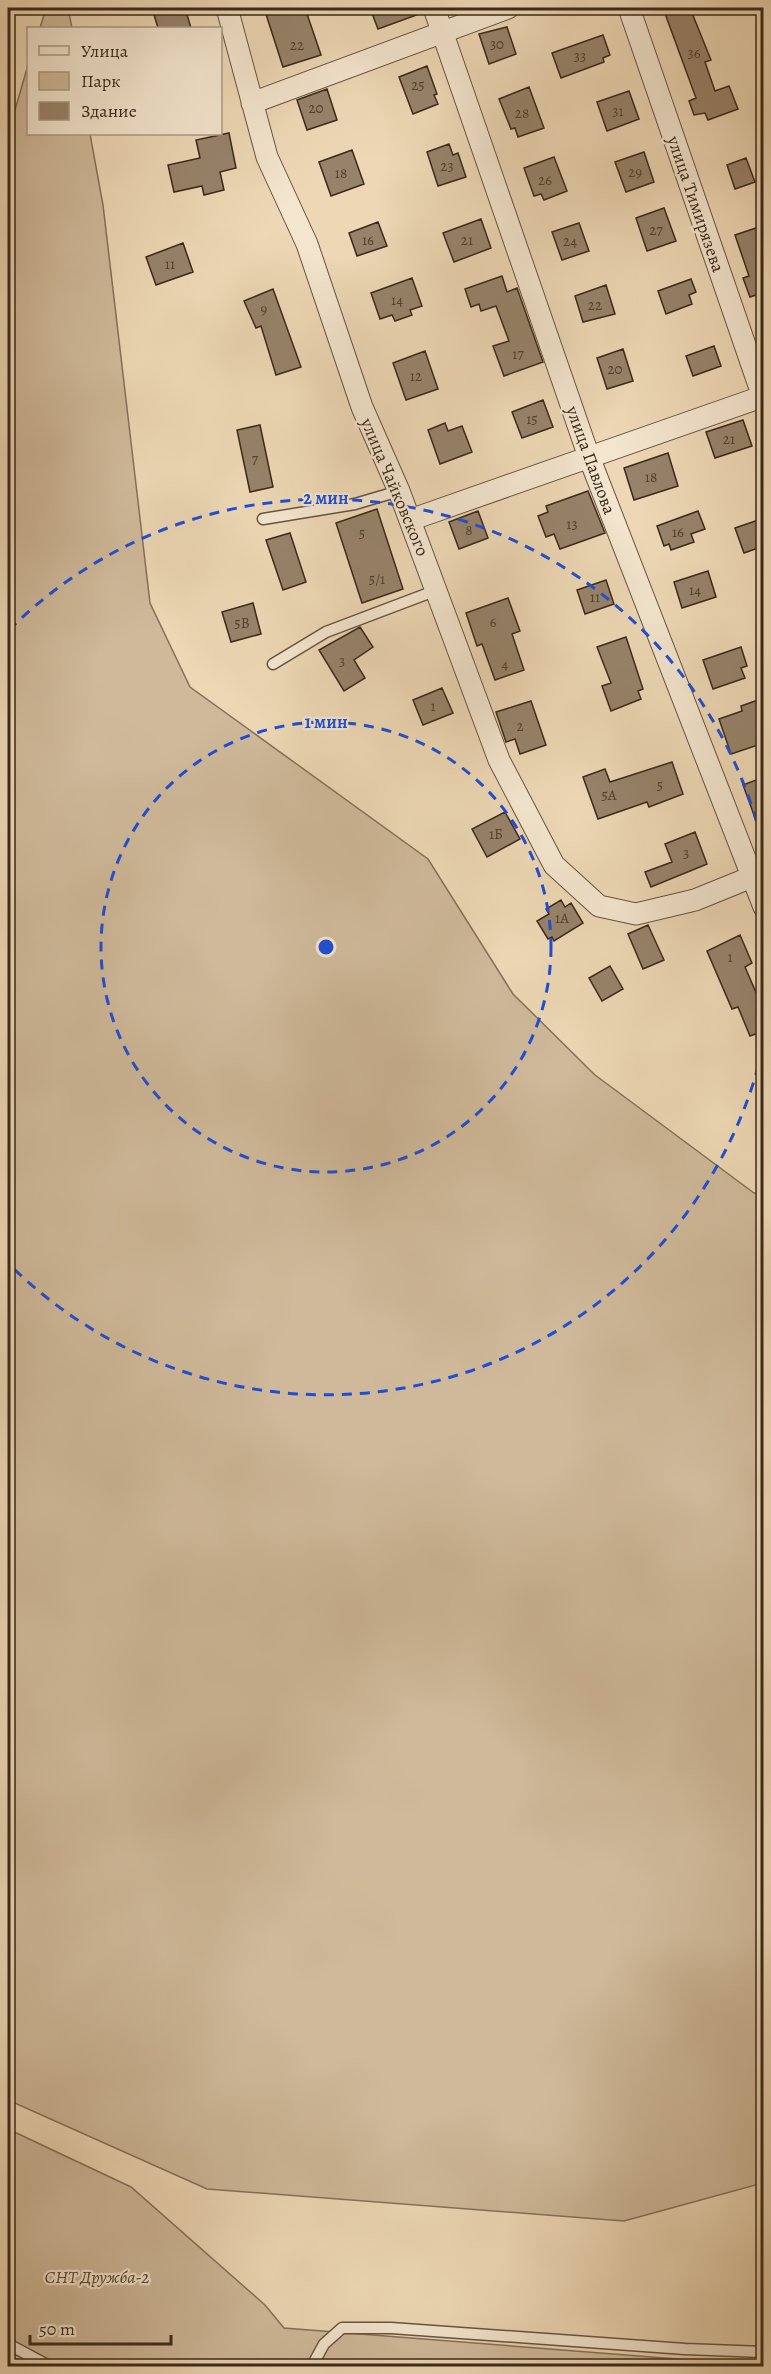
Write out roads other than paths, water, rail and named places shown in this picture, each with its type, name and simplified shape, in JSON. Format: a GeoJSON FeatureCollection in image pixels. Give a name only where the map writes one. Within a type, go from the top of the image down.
{"type":"FeatureCollection","features":[{"type":"Feature","properties":{"kind":"street","name":"улица Чайковского"},"geometry":{"type":"LineString","coordinates":[[227,8],[267,157],[307,244],[362,407],[399,491],[499,760],[554,865],[599,906],[636,914],[695,900],[758,874]]}},
{"type":"Feature","properties":{"kind":"street","name":"улица Павлова"},"geometry":{"type":"LineString","coordinates":[[434,8],[589,457],[758,874],[764,907]]}},
{"type":"Feature","properties":{"kind":"street"},"geometry":{"type":"LineString","coordinates":[[252,103],[508,8]]}},
{"type":"Feature","properties":{"kind":"street","name":"улица Тимирязева"},"geometry":{"type":"LineString","coordinates":[[629,8],[763,397]]}},
{"type":"Feature","properties":{"kind":"street"},"geometry":{"type":"LineString","coordinates":[[410,520],[763,397]]}},
{"type":"Feature","properties":{"kind":"lane"},"geometry":{"type":"LineString","coordinates":[[263,519],[356,504],[399,491]]}},
{"type":"Feature","properties":{"kind":"lane"},"geometry":{"type":"LineString","coordinates":[[273,664],[326,632],[437,590]]}},
{"type":"Feature","properties":{"kind":"lane"},"geometry":{"type":"LineString","coordinates":[[312,2367],[324,2344],[342,2328],[391,2328],[685,2349],[764,2352]]}},
{"type":"Feature","properties":{"kind":"lane"},"geometry":{"type":"LineString","coordinates":[[8,2344],[49,2367]]}},
{"type":"Feature","properties":{"kind":"park label","name":"СНТ Дружба-2"},"geometry":{"type":"Point","coordinates":[97,2277]}}]}
